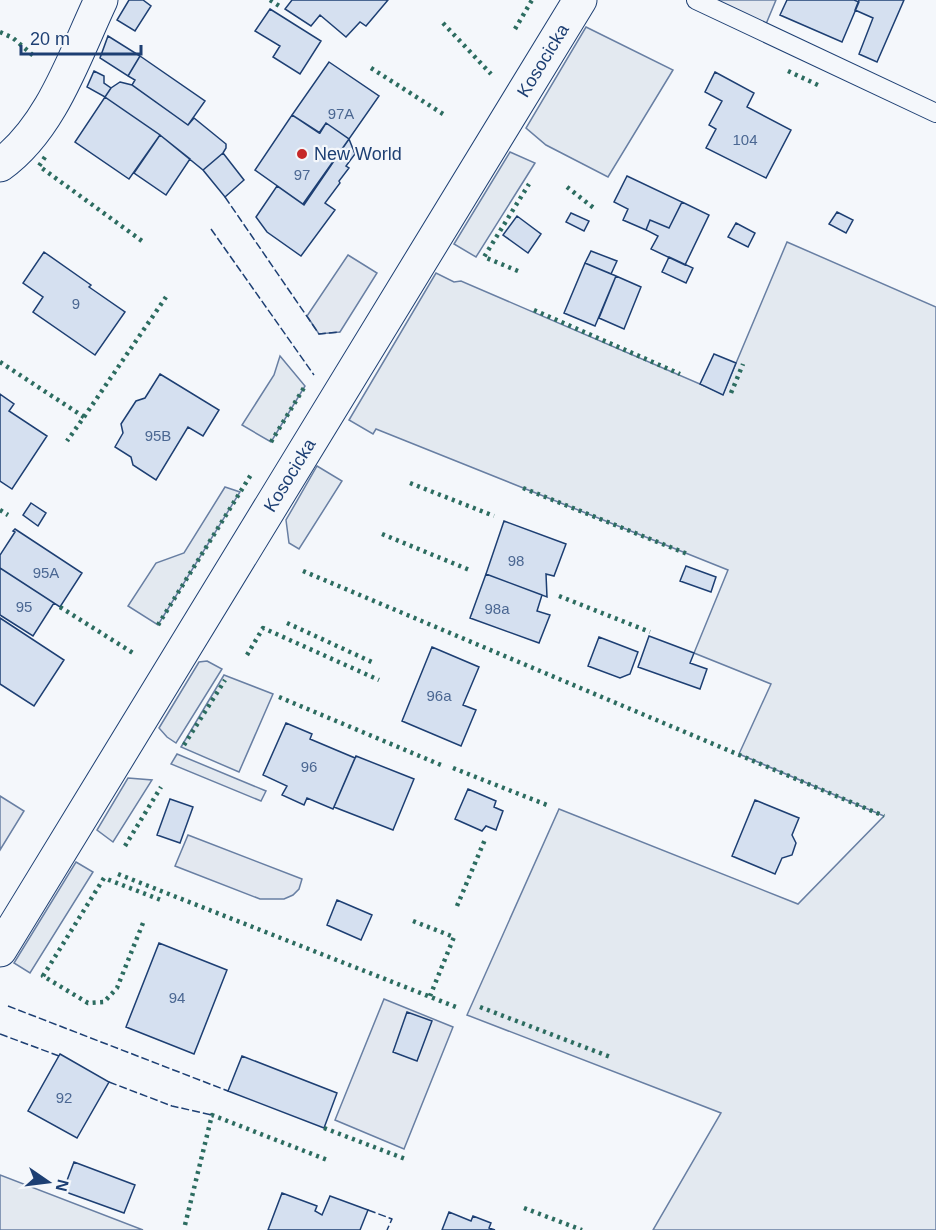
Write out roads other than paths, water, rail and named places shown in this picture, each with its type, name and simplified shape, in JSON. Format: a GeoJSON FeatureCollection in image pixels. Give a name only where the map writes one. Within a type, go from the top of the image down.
{"type":"FeatureCollection","features":[{"type":"Feature","properties":{"kind":"street"},"geometry":{"type":"LineString","coordinates":[[0,165],[44,120],[100,0]]}},
{"type":"Feature","properties":{"kind":"street","name":"Kosocicka"},"geometry":{"type":"LineString","coordinates":[[0,950],[580,0]]}},
{"type":"Feature","properties":{"kind":"lane"},"geometry":{"type":"LineString","coordinates":[[696,0],[936,113]]}},
{"type":"Feature","properties":{"kind":"place","name":"New World"},"geometry":{"type":"Point","coordinates":[302,154]}}]}
